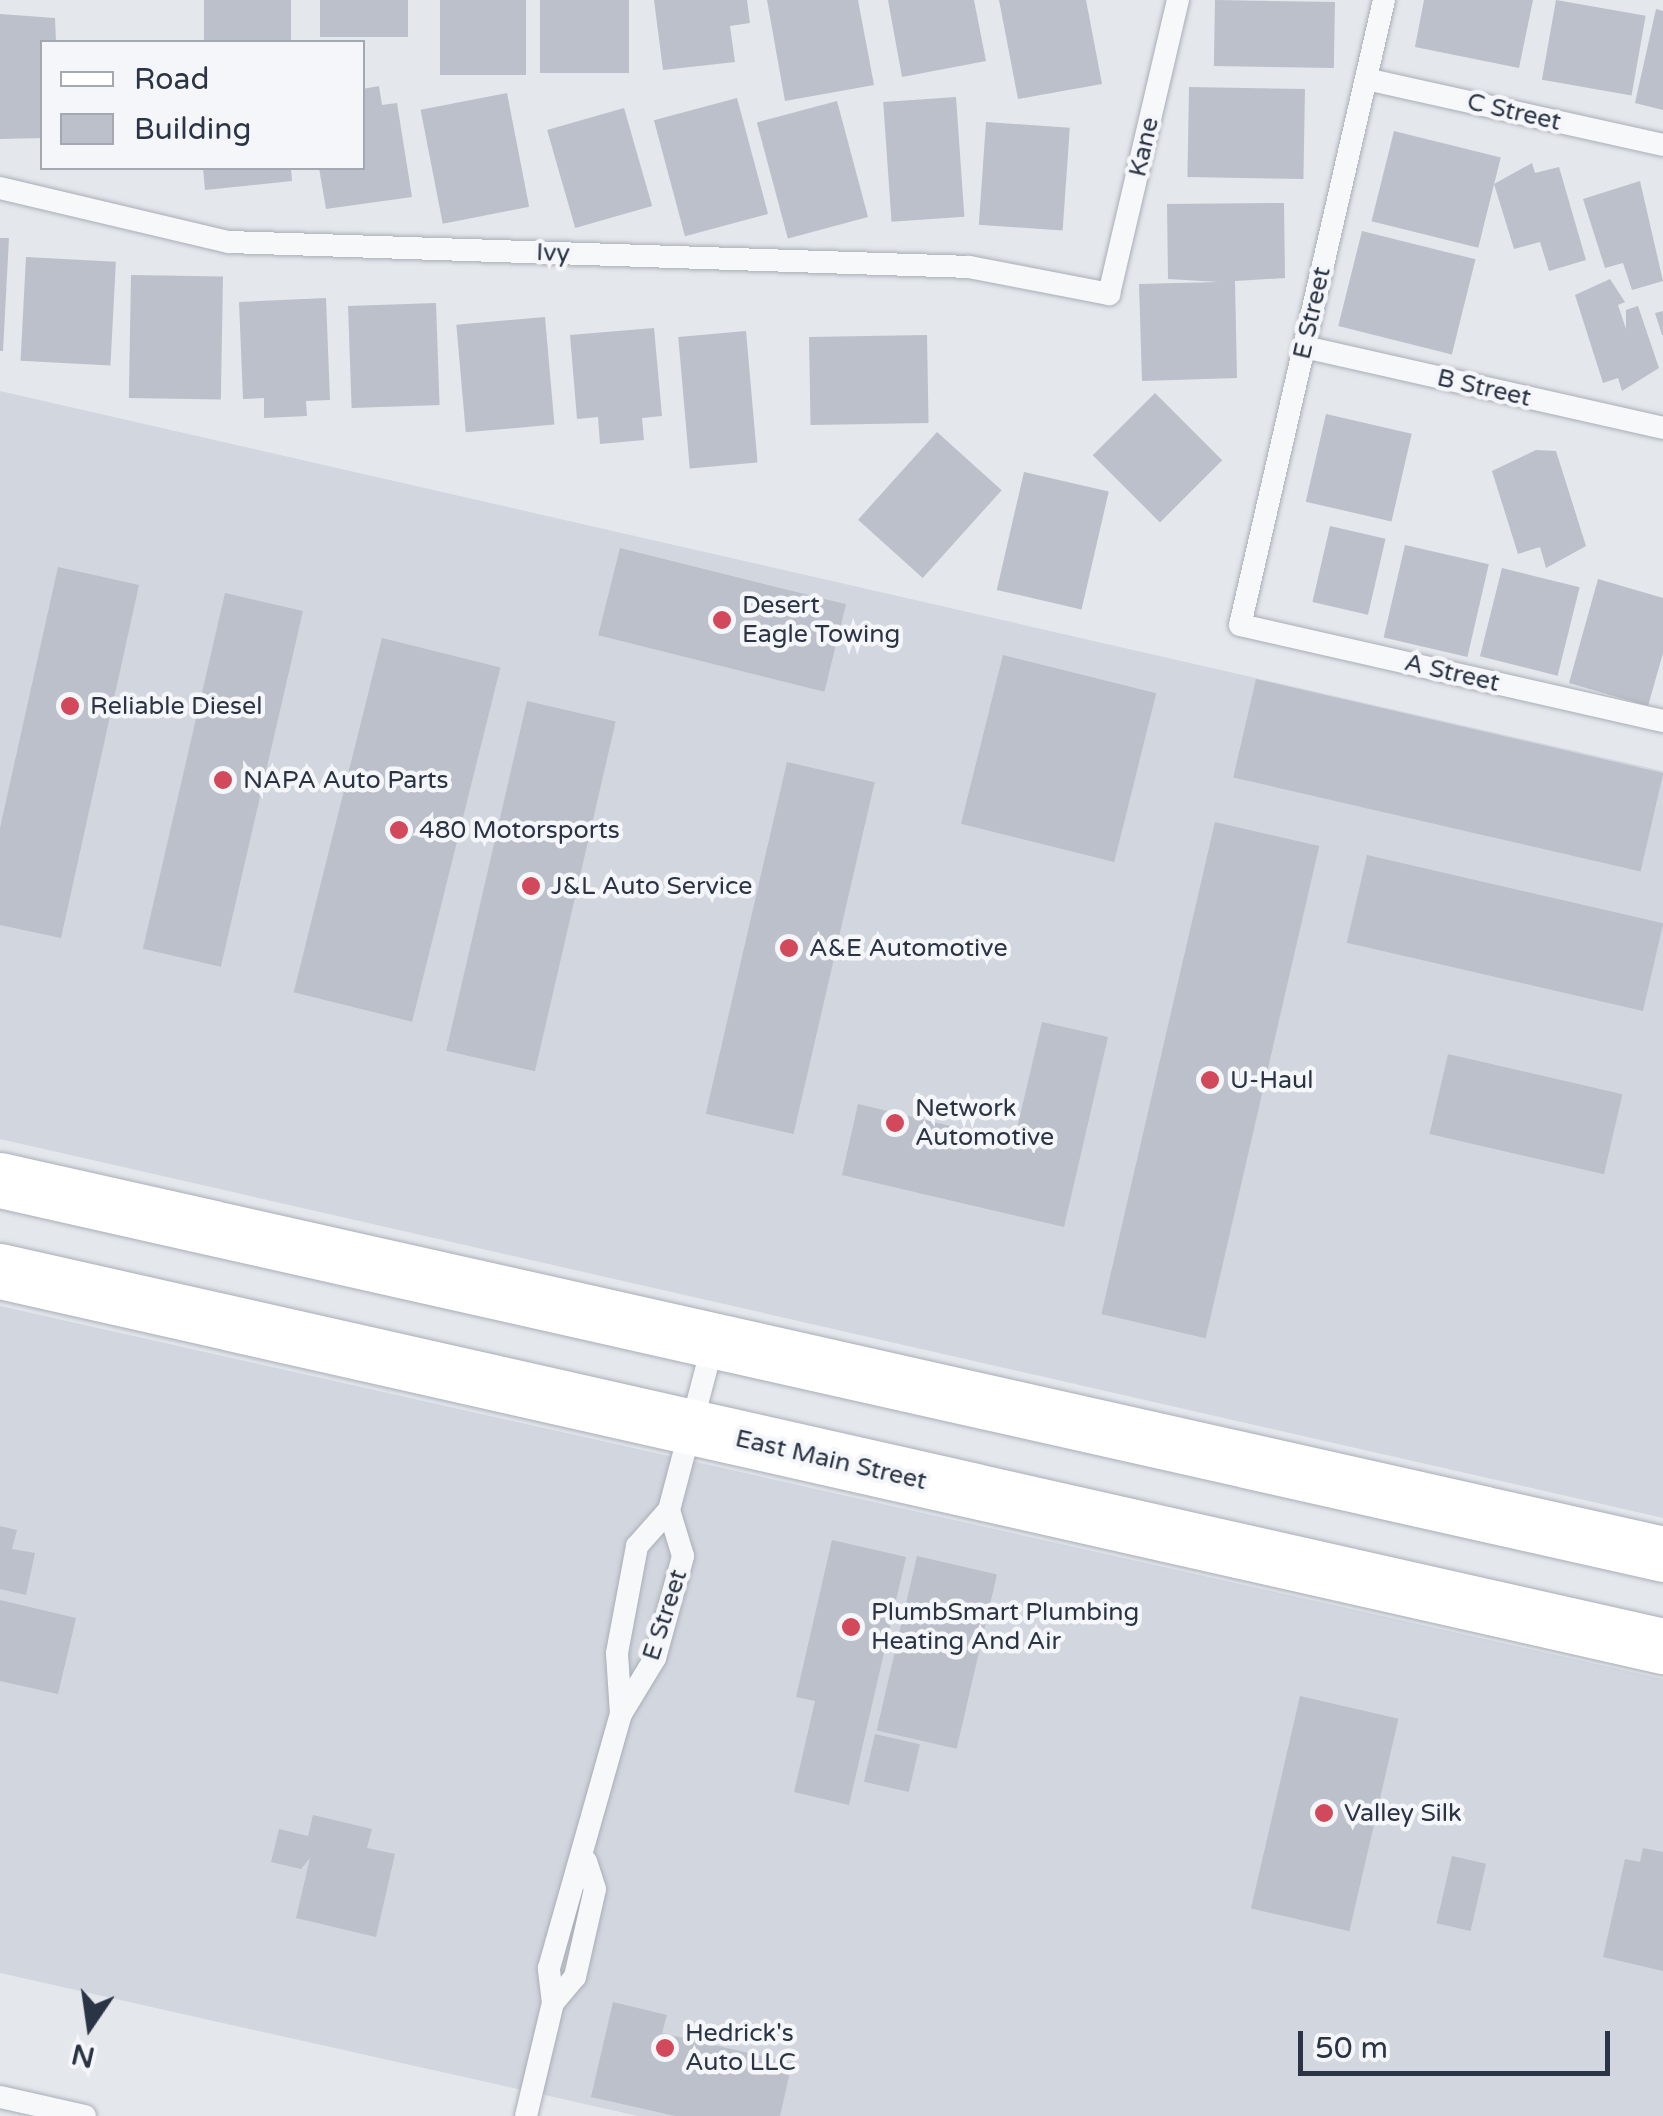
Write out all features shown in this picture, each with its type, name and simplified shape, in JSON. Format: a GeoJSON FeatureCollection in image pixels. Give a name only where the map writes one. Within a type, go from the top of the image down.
{"type":"FeatureCollection","features":[{"type":"Feature","properties":{"kind":"main road"},"geometry":{"type":"LineString","coordinates":[[0,1180],[1663,1554]]}},
{"type":"Feature","properties":{"kind":"main road","name":"East Main Street"},"geometry":{"type":"LineString","coordinates":[[0,1271],[1663,1646]]}},
{"type":"Feature","properties":{"kind":"lane","name":"Kane"},"geometry":{"type":"LineString","coordinates":[[1109,294],[1178,0]]}},
{"type":"Feature","properties":{"kind":"lane","name":"E Street"},"geometry":{"type":"LineString","coordinates":[[1240,625],[1384,0]]}},
{"type":"Feature","properties":{"kind":"lane","name":"C Street"},"geometry":{"type":"LineString","coordinates":[[1366,78],[1663,145]]}},
{"type":"Feature","properties":{"kind":"lane","name":"Ivy"},"geometry":{"type":"LineString","coordinates":[[0,188],[229,242],[969,268],[1109,294]]}},
{"type":"Feature","properties":{"kind":"lane","name":"B Street"},"geometry":{"type":"LineString","coordinates":[[1304,347],[1663,428]]}},
{"type":"Feature","properties":{"kind":"lane","name":"A Street"},"geometry":{"type":"LineString","coordinates":[[1240,625],[1663,721]]}},
{"type":"Feature","properties":{"kind":"lane","name":"E Street"},"geometry":{"type":"LineString","coordinates":[[526,2116],[553,2003],[575,1977],[591,1907],[586,1861],[621,1714],[617,1653],[637,1546],[669,1510],[714,1340]]}},
{"type":"Feature","properties":{"kind":"lane","name":"E Street"},"geometry":{"type":"LineString","coordinates":[[621,1714],[655,1658],[683,1556],[669,1510]]}},
{"type":"Feature","properties":{"kind":"lane"},"geometry":{"type":"LineString","coordinates":[[0,2097],[85,2116]]}},
{"type":"Feature","properties":{"kind":"shaded area"},"geometry":{"type":"Polygon","coordinates":[[[0,391],[1663,771],[1663,1518],[0,1139],[0,391]]]}},
{"type":"Feature","properties":{"kind":"shaded area"},"geometry":{"type":"Polygon","coordinates":[[[0,1306],[1663,1679],[1663,2116],[638,2116],[0,1973],[0,1306]]]}},
{"type":"Feature","properties":{"kind":"building"},"geometry":{"type":"Polygon","coordinates":[[[204,0],[291,0],[291,40],[204,40],[204,0]]]}},
{"type":"Feature","properties":{"kind":"building"},"geometry":{"type":"Polygon","coordinates":[[[320,0],[408,0],[408,37],[320,37],[320,0]]]}},
{"type":"Feature","properties":{"kind":"building"},"geometry":{"type":"Polygon","coordinates":[[[440,0],[526,0],[526,75],[440,75],[440,0]]]}},
{"type":"Feature","properties":{"kind":"building"},"geometry":{"type":"Polygon","coordinates":[[[540,0],[629,0],[629,73],[540,73],[540,0]]]}},
{"type":"Feature","properties":{"kind":"building"},"geometry":{"type":"Polygon","coordinates":[[[654,0],[747,0],[750,23],[730,26],[735,62],[663,70],[654,0]]]}},
{"type":"Feature","properties":{"kind":"building"},"geometry":{"type":"Polygon","coordinates":[[[767,0],[858,0],[874,85],[785,101],[767,0]]]}},
{"type":"Feature","properties":{"kind":"building"},"geometry":{"type":"Polygon","coordinates":[[[888,0],[974,0],[986,61],[902,77],[888,0]]]}},
{"type":"Feature","properties":{"kind":"building"},"geometry":{"type":"Polygon","coordinates":[[[999,0],[1086,0],[1102,84],[1018,99],[999,0]]]}},
{"type":"Feature","properties":{"kind":"building"},"geometry":{"type":"Polygon","coordinates":[[[1215,0],[1335,2],[1334,68],[1214,66],[1215,0]]]}},
{"type":"Feature","properties":{"kind":"building"},"geometry":{"type":"Polygon","coordinates":[[[1424,0],[1533,0],[1519,68],[1415,47],[1424,0]]]}},
{"type":"Feature","properties":{"kind":"building"},"geometry":{"type":"Polygon","coordinates":[[[1556,0],[1646,16],[1632,96],[1542,80],[1556,0]]]}},
{"type":"Feature","properties":{"kind":"building"},"geometry":{"type":"Polygon","coordinates":[[[1656,9],[1663,11],[1663,110],[1635,103],[1656,9]]]}},
{"type":"Feature","properties":{"kind":"building"},"geometry":{"type":"Polygon","coordinates":[[[0,14],[55,18],[56,40],[40,40],[40,138],[0,139],[0,14]]]}},
{"type":"Feature","properties":{"kind":"building"},"geometry":{"type":"Polygon","coordinates":[[[379,86],[382,105],[397,103],[412,197],[326,209],[319,170],[365,170],[365,88],[379,86]]]}},
{"type":"Feature","properties":{"kind":"building"},"geometry":{"type":"Polygon","coordinates":[[[1189,87],[1305,89],[1303,179],[1187,177],[1189,87]]]}},
{"type":"Feature","properties":{"kind":"building"},"geometry":{"type":"Polygon","coordinates":[[[507,93],[529,207],[443,224],[421,110],[507,93]]]}},
{"type":"Feature","properties":{"kind":"building"},"geometry":{"type":"Polygon","coordinates":[[[956,97],[964,217],[892,222],[883,102],[956,97]]]}},
{"type":"Feature","properties":{"kind":"building"},"geometry":{"type":"Polygon","coordinates":[[[737,98],[768,214],[685,236],[654,120],[737,98]]]}},
{"type":"Feature","properties":{"kind":"building"},"geometry":{"type":"Polygon","coordinates":[[[837,101],[868,217],[788,238],[757,122],[837,101]]]}},
{"type":"Feature","properties":{"kind":"building"},"geometry":{"type":"Polygon","coordinates":[[[624,108],[652,206],[575,228],[547,130],[624,108]]]}},
{"type":"Feature","properties":{"kind":"building"},"geometry":{"type":"Polygon","coordinates":[[[986,122],[1070,128],[1063,231],[979,225],[986,122]]]}},
{"type":"Feature","properties":{"kind":"building"},"geometry":{"type":"Polygon","coordinates":[[[1394,131],[1501,158],[1478,248],[1372,221],[1394,131]]]}},
{"type":"Feature","properties":{"kind":"building"},"geometry":{"type":"Polygon","coordinates":[[[1532,163],[1535,173],[1559,167],[1586,260],[1549,271],[1540,242],[1514,249],[1494,184],[1532,163]]]}},
{"type":"Feature","properties":{"kind":"building"},"geometry":{"type":"Polygon","coordinates":[[[203,170],[291,170],[292,181],[205,190],[203,170]]]}},
{"type":"Feature","properties":{"kind":"building"},"geometry":{"type":"Polygon","coordinates":[[[1640,181],[1663,281],[1632,290],[1623,263],[1605,268],[1583,199],[1640,181]]]}},
{"type":"Feature","properties":{"kind":"building"},"geometry":{"type":"Polygon","coordinates":[[[1284,203],[1285,278],[1235,281],[1237,378],[1142,381],[1139,284],[1219,282],[1168,279],[1167,204],[1284,203]]]}},
{"type":"Feature","properties":{"kind":"building"},"geometry":{"type":"Polygon","coordinates":[[[1362,231],[1476,259],[1452,354],[1338,326],[1362,231]]]}},
{"type":"Feature","properties":{"kind":"building"},"geometry":{"type":"Polygon","coordinates":[[[0,238],[9,238],[3,351],[0,351],[0,238]]]}},
{"type":"Feature","properties":{"kind":"building"},"geometry":{"type":"Polygon","coordinates":[[[26,257],[116,262],[110,366],[21,361],[26,257]]]}},
{"type":"Feature","properties":{"kind":"building"},"geometry":{"type":"Polygon","coordinates":[[[131,275],[223,277],[221,400],[129,398],[131,275]]]}},
{"type":"Feature","properties":{"kind":"building"},"geometry":{"type":"Polygon","coordinates":[[[1610,279],[1625,302],[1618,305],[1626,329],[1626,310],[1638,306],[1659,368],[1622,391],[1618,378],[1603,383],[1575,295],[1610,279]]]}},
{"type":"Feature","properties":{"kind":"building"},"geometry":{"type":"Polygon","coordinates":[[[326,298],[330,400],[306,401],[307,416],[264,418],[264,398],[243,399],[239,302],[326,298]]]}},
{"type":"Feature","properties":{"kind":"building"},"geometry":{"type":"Polygon","coordinates":[[[436,303],[440,405],[352,408],[348,306],[436,303]]]}},
{"type":"Feature","properties":{"kind":"building"},"geometry":{"type":"Polygon","coordinates":[[[1663,311],[1663,335],[1662,335],[1655,313],[1663,311]]]}},
{"type":"Feature","properties":{"kind":"building"},"geometry":{"type":"Polygon","coordinates":[[[545,317],[554,425],[466,432],[456,325],[545,317]]]}},
{"type":"Feature","properties":{"kind":"building"},"geometry":{"type":"Polygon","coordinates":[[[654,328],[662,416],[642,418],[644,440],[600,444],[598,417],[577,419],[570,335],[654,328]]]}},
{"type":"Feature","properties":{"kind":"building"},"geometry":{"type":"Polygon","coordinates":[[[746,331],[758,462],[690,468],[678,337],[746,331]]]}},
{"type":"Feature","properties":{"kind":"building"},"geometry":{"type":"Polygon","coordinates":[[[927,335],[929,423],[811,425],[809,337],[927,335]]]}},
{"type":"Feature","properties":{"kind":"building"},"geometry":{"type":"Polygon","coordinates":[[[1155,393],[1222,460],[1160,522],[1093,455],[1155,393]]]}},
{"type":"Feature","properties":{"kind":"building"},"geometry":{"type":"Polygon","coordinates":[[[1326,414],[1412,434],[1391,521],[1306,502],[1326,414]]]}},
{"type":"Feature","properties":{"kind":"building"},"geometry":{"type":"Polygon","coordinates":[[[937,432],[1002,490],[923,578],[858,520],[937,432]]]}},
{"type":"Feature","properties":{"kind":"building"},"geometry":{"type":"Polygon","coordinates":[[[1536,450],[1556,451],[1586,546],[1546,568],[1540,547],[1518,554],[1492,471],[1536,450]]]}},
{"type":"Feature","properties":{"kind":"building"},"geometry":{"type":"Polygon","coordinates":[[[1024,472],[1109,492],[1082,609],[997,590],[1024,472]]]}},
{"type":"Feature","properties":{"kind":"building"},"geometry":{"type":"Polygon","coordinates":[[[1330,526],[1386,539],[1368,615],[1312,602],[1330,526]]]}},
{"type":"Feature","properties":{"kind":"building"},"geometry":{"type":"Polygon","coordinates":[[[1405,545],[1489,564],[1467,657],[1384,638],[1405,545]]]}},
{"type":"Feature","properties":{"kind":"building","name":"Desert Eagle Towing"},"geometry":{"type":"Polygon","coordinates":[[[620,548],[846,604],[824,692],[598,635],[620,548]]]}},
{"type":"Feature","properties":{"kind":"building","name":"Reliable Diesel"},"geometry":{"type":"Polygon","coordinates":[[[58,567],[139,585],[61,938],[0,925],[0,828],[58,567]]]}},
{"type":"Feature","properties":{"kind":"building"},"geometry":{"type":"Polygon","coordinates":[[[1502,568],[1580,587],[1558,676],[1480,656],[1502,568]]]}},
{"type":"Feature","properties":{"kind":"building"},"geometry":{"type":"Polygon","coordinates":[[[1598,579],[1663,598],[1663,653],[1648,706],[1569,683],[1598,579]]]}},
{"type":"Feature","properties":{"kind":"building","name":"NAPA Auto Parts"},"geometry":{"type":"Polygon","coordinates":[[[225,593],[303,611],[221,967],[143,949],[225,593]]]}},
{"type":"Feature","properties":{"kind":"building","name":"480 Motorsports"},"geometry":{"type":"Polygon","coordinates":[[[382,638],[500,668],[412,1022],[294,992],[382,638]]]}},
{"type":"Feature","properties":{"kind":"building"},"geometry":{"type":"Polygon","coordinates":[[[1003,655],[1156,693],[1114,862],[961,824],[1003,655]]]}},
{"type":"Feature","properties":{"kind":"building"},"geometry":{"type":"Polygon","coordinates":[[[1256,679],[1663,773],[1641,871],[1233,777],[1256,679]]]}},
{"type":"Feature","properties":{"kind":"building","name":"J&L Auto Service"},"geometry":{"type":"Polygon","coordinates":[[[527,701],[616,721],[535,1071],[446,1051],[527,701]]]}},
{"type":"Feature","properties":{"kind":"building","name":"A&E Automotive"},"geometry":{"type":"Polygon","coordinates":[[[787,762],[875,782],[793,1134],[706,1114],[787,762]]]}},
{"type":"Feature","properties":{"kind":"building","name":"U-Haul"},"geometry":{"type":"Polygon","coordinates":[[[1215,822],[1319,846],[1206,1338],[1101,1314],[1215,822]]]}},
{"type":"Feature","properties":{"kind":"building"},"geometry":{"type":"Polygon","coordinates":[[[1367,855],[1663,923],[1643,1011],[1347,943],[1367,855]]]}},
{"type":"Feature","properties":{"kind":"building","name":"Network Automotive"},"geometry":{"type":"Polygon","coordinates":[[[1042,1022],[1108,1037],[1064,1227],[842,1175],[858,1104],[1014,1141],[1042,1022]]]}},
{"type":"Feature","properties":{"kind":"building"},"geometry":{"type":"Polygon","coordinates":[[[1448,1054],[1622,1094],[1604,1174],[1430,1134],[1448,1054]]]}},
{"type":"Feature","properties":{"kind":"building"},"geometry":{"type":"Polygon","coordinates":[[[0,1526],[17,1530],[12,1549],[35,1553],[26,1595],[0,1589],[0,1526]]]}},
{"type":"Feature","properties":{"kind":"building","name":"PlumbSmart Plumbing Heating And Air"},"geometry":{"type":"Polygon","coordinates":[[[832,1540],[906,1557],[849,1805],[794,1792],[815,1701],[796,1697],[832,1540]]]}},
{"type":"Feature","properties":{"kind":"building"},"geometry":{"type":"Polygon","coordinates":[[[917,1556],[997,1574],[957,1749],[877,1730],[917,1556]]]}},
{"type":"Feature","properties":{"kind":"building"},"geometry":{"type":"Polygon","coordinates":[[[0,1600],[76,1618],[58,1694],[0,1681],[0,1600]]]}},
{"type":"Feature","properties":{"kind":"building","name":"Valley Silk"},"geometry":{"type":"Polygon","coordinates":[[[1300,1696],[1398,1719],[1349,1931],[1251,1908],[1300,1696]]]}},
{"type":"Feature","properties":{"kind":"building"},"geometry":{"type":"Polygon","coordinates":[[[875,1734],[920,1744],[909,1792],[864,1782],[875,1734]]]}},
{"type":"Feature","properties":{"kind":"building"},"geometry":{"type":"Polygon","coordinates":[[[313,1815],[372,1829],[367,1848],[395,1854],[376,1937],[296,1918],[310,1858],[301,1869],[271,1862],[279,1829],[308,1836],[313,1815]]]}},
{"type":"Feature","properties":{"kind":"building"},"geometry":{"type":"Polygon","coordinates":[[[1643,1848],[1663,1852],[1663,1971],[1603,1957],[1625,1859],[1640,1862],[1643,1848]]]}},
{"type":"Feature","properties":{"kind":"building"},"geometry":{"type":"Polygon","coordinates":[[[1452,1856],[1486,1864],[1471,1931],[1436,1923],[1452,1856]]]}},
{"type":"Feature","properties":{"kind":"building","name":"Hedrick's Auto LLC"},"geometry":{"type":"Polygon","coordinates":[[[613,2002],[667,2015],[662,2033],[792,2063],[780,2116],[675,2116],[591,2097],[613,2002]]]}},
{"type":"Feature","properties":{"kind":"place","name":"Desert Eagle Towing"},"geometry":{"type":"Point","coordinates":[722,620]}},
{"type":"Feature","properties":{"kind":"place","name":"Reliable Diesel"},"geometry":{"type":"Point","coordinates":[70,706]}},
{"type":"Feature","properties":{"kind":"place","name":"NAPA Auto Parts"},"geometry":{"type":"Point","coordinates":[223,780]}},
{"type":"Feature","properties":{"kind":"place","name":"480 Motorsports"},"geometry":{"type":"Point","coordinates":[399,830]}},
{"type":"Feature","properties":{"kind":"place","name":"J&L Auto Service"},"geometry":{"type":"Point","coordinates":[531,886]}},
{"type":"Feature","properties":{"kind":"place","name":"A&E Automotive"},"geometry":{"type":"Point","coordinates":[789,948]}},
{"type":"Feature","properties":{"kind":"place","name":"U-Haul"},"geometry":{"type":"Point","coordinates":[1210,1080]}},
{"type":"Feature","properties":{"kind":"place","name":"Network Automotive"},"geometry":{"type":"Point","coordinates":[895,1123]}},
{"type":"Feature","properties":{"kind":"place","name":"PlumbSmart Plumbing Heating And Air"},"geometry":{"type":"Point","coordinates":[851,1627]}},
{"type":"Feature","properties":{"kind":"place","name":"Valley Silk"},"geometry":{"type":"Point","coordinates":[1324,1813]}},
{"type":"Feature","properties":{"kind":"place","name":"Hedrick's Auto LLC"},"geometry":{"type":"Point","coordinates":[665,2048]}}]}
